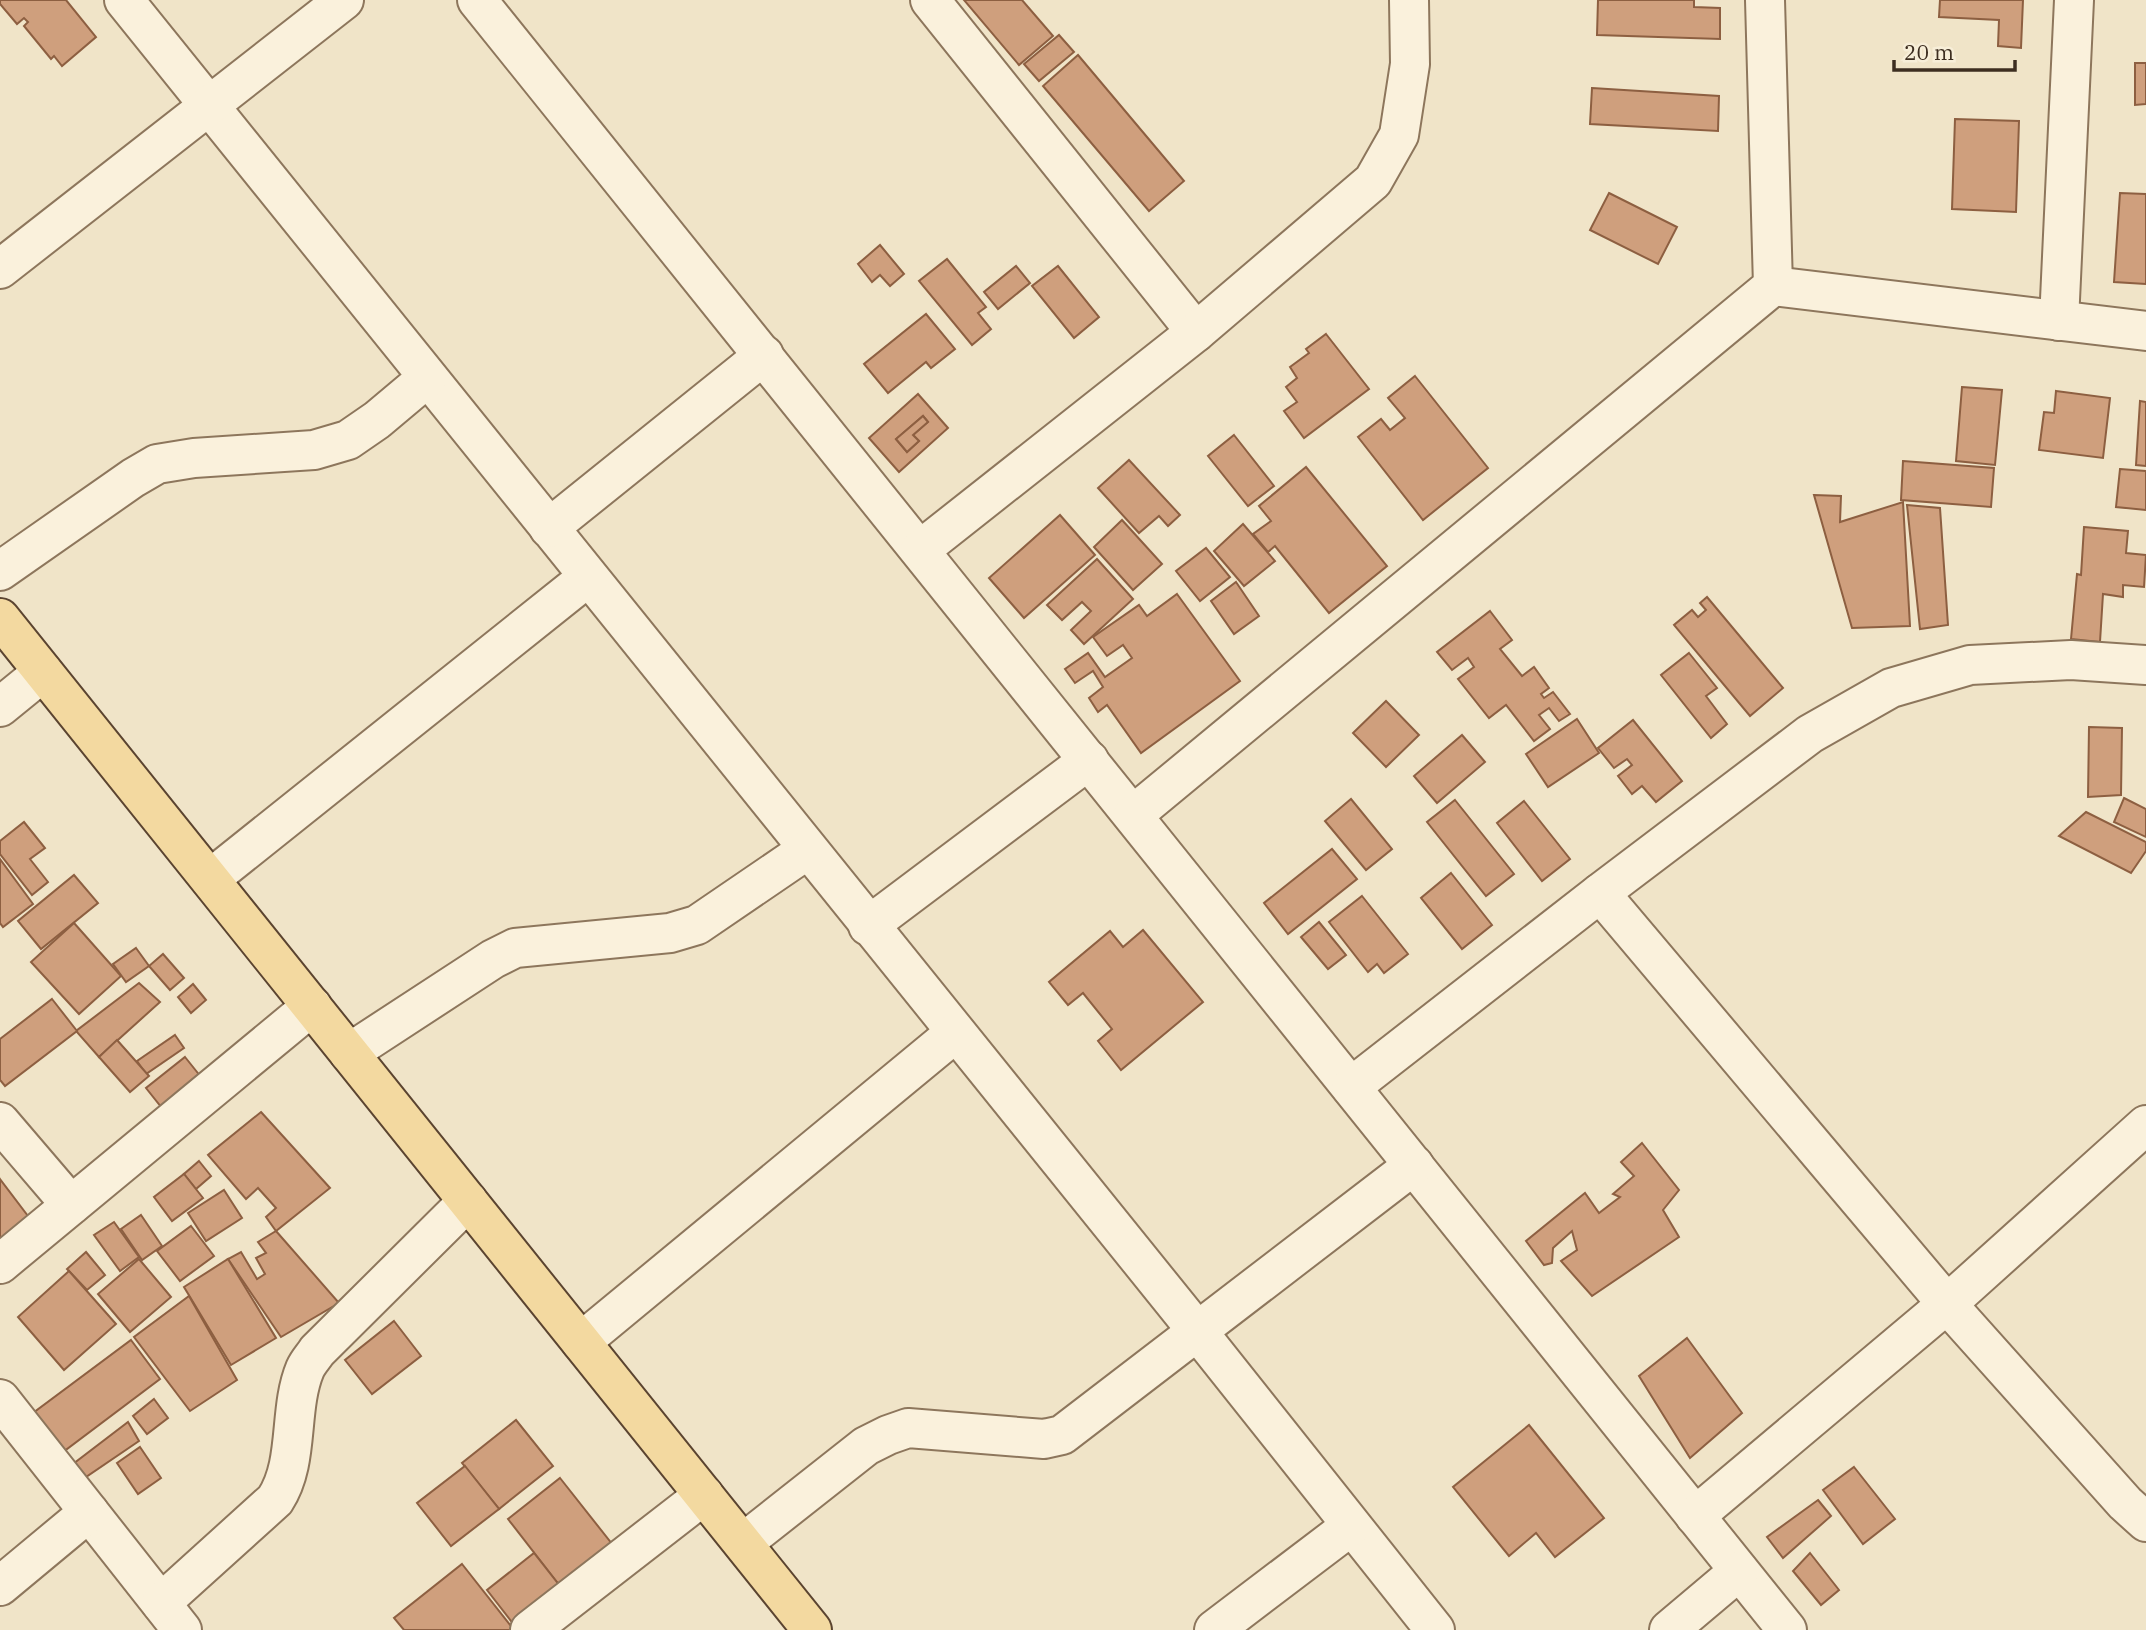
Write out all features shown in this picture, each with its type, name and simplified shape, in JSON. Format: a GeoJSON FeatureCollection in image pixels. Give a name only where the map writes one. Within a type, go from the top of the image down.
{"type":"FeatureCollection","features":[{"type":"Feature","properties":{"kind":"main road"},"geometry":{"type":"LineString","coordinates":[[0,618],[812,1630]]}},
{"type":"Feature","properties":{"kind":"street"},"geometry":{"type":"LineString","coordinates":[[124,0],[1198,1332],[1434,1630]]}},
{"type":"Feature","properties":{"kind":"street"},"geometry":{"type":"LineString","coordinates":[[0,269],[344,0]]}},
{"type":"Feature","properties":{"kind":"street"},"geometry":{"type":"LineString","coordinates":[[477,0],[1787,1630]]}},
{"type":"Feature","properties":{"kind":"street"},"geometry":{"type":"LineString","coordinates":[[930,0],[1196,332]]}},
{"type":"Feature","properties":{"kind":"street"},"geometry":{"type":"LineString","coordinates":[[920,550],[1196,332],[1373,181],[1399,135],[1410,64],[1409,0]]}},
{"type":"Feature","properties":{"kind":"street"},"geometry":{"type":"LineString","coordinates":[[1765,0],[1773,286]]}},
{"type":"Feature","properties":{"kind":"street"},"geometry":{"type":"LineString","coordinates":[[2059,321],[2074,0]]}},
{"type":"Feature","properties":{"kind":"street"},"geometry":{"type":"LineString","coordinates":[[1133,815],[1773,286],[2146,331]]}},
{"type":"Feature","properties":{"kind":"street"},"geometry":{"type":"LineString","coordinates":[[549,528],[764,355]]}},
{"type":"Feature","properties":{"kind":"street"},"geometry":{"type":"LineString","coordinates":[[0,571],[157,464],[194,458],[314,450],[348,440],[377,420],[427,378]]}},
{"type":"Feature","properties":{"kind":"street"},"geometry":{"type":"LineString","coordinates":[[210,879],[588,577]]}},
{"type":"Feature","properties":{"kind":"street"},"geometry":{"type":"LineString","coordinates":[[1352,1087],[1600,892],[1810,734],[1891,688],[1970,665],[2071,660],[2146,664]]}},
{"type":"Feature","properties":{"kind":"street"},"geometry":{"type":"LineString","coordinates":[[0,707],[43,672]]}},
{"type":"Feature","properties":{"kind":"street"},"geometry":{"type":"LineString","coordinates":[[868,926],[1088,760]]}},
{"type":"Feature","properties":{"kind":"street"},"geometry":{"type":"LineString","coordinates":[[349,1053],[493,959],[515,948],[670,933],[697,925],[807,850]]}},
{"type":"Feature","properties":{"kind":"street"},"geometry":{"type":"LineString","coordinates":[[1600,892],[1947,1304],[2125,1503],[2146,1522]]}},
{"type":"Feature","properties":{"kind":"street"},"geometry":{"type":"LineString","coordinates":[[0,1264],[312,1006]]}},
{"type":"Feature","properties":{"kind":"street"},"geometry":{"type":"LineString","coordinates":[[581,1342],[955,1033]]}},
{"type":"Feature","properties":{"kind":"street"},"geometry":{"type":"LineString","coordinates":[[0,1122],[71,1205]]}},
{"type":"Feature","properties":{"kind":"street"},"geometry":{"type":"LineString","coordinates":[[1695,1516],[1947,1304],[2146,1125]]}},
{"type":"Feature","properties":{"kind":"street"},"geometry":{"type":"LineString","coordinates":[[743,1543],[866,1446],[908,1428],[1044,1439],[1062,1435],[1414,1165]]}},
{"type":"Feature","properties":{"kind":"street"},"geometry":{"type":"LineString","coordinates":[[0,1399],[171,1616],[275,1500],[286,1484],[301,1387],[306,1368],[317,1351],[468,1201]]}},
{"type":"Feature","properties":{"kind":"street"},"geometry":{"type":"LineString","coordinates":[[530,1630],[704,1495]]}},
{"type":"Feature","properties":{"kind":"street"},"geometry":{"type":"LineString","coordinates":[[0,1586],[89,1512]]}},
{"type":"Feature","properties":{"kind":"street"},"geometry":{"type":"LineString","coordinates":[[1214,1630],[1351,1526]]}},
{"type":"Feature","properties":{"kind":"street"},"geometry":{"type":"LineString","coordinates":[[1669,1630],[1739,1571]]}},
{"type":"Feature","properties":{"kind":"building"},"geometry":{"type":"Polygon","coordinates":[[[0,0],[66,0],[96,37],[62,66],[54,56],[51,59],[24,26],[28,22],[24,18],[17,24],[0,4],[0,0]]]}},
{"type":"Feature","properties":{"kind":"building"},"geometry":{"type":"Polygon","coordinates":[[[964,0],[1022,0],[1053,36],[1019,65],[964,0]]]}},
{"type":"Feature","properties":{"kind":"building"},"geometry":{"type":"Polygon","coordinates":[[[1598,0],[1694,0],[1694,7],[1720,8],[1720,39],[1597,35],[1598,0]]]}},
{"type":"Feature","properties":{"kind":"building"},"geometry":{"type":"Polygon","coordinates":[[[1940,0],[2023,0],[2021,48],[1998,46],[1999,20],[1939,17],[1940,0]]]}},
{"type":"Feature","properties":{"kind":"building"},"geometry":{"type":"Polygon","coordinates":[[[1059,35],[1074,52],[1039,81],[1024,64],[1059,35]]]}},
{"type":"Feature","properties":{"kind":"building"},"geometry":{"type":"Polygon","coordinates":[[[1078,55],[1184,181],[1149,211],[1043,86],[1078,55]]]}},
{"type":"Feature","properties":{"kind":"building"},"geometry":{"type":"Polygon","coordinates":[[[2135,63],[2146,63],[2146,104],[2135,105],[2135,63]]]}},
{"type":"Feature","properties":{"kind":"building"},"geometry":{"type":"Polygon","coordinates":[[[1592,88],[1719,96],[1718,131],[1590,124],[1592,88]]]}},
{"type":"Feature","properties":{"kind":"building"},"geometry":{"type":"Polygon","coordinates":[[[1955,119],[2019,121],[2016,212],[1952,209],[1955,119]]]}},
{"type":"Feature","properties":{"kind":"building"},"geometry":{"type":"Polygon","coordinates":[[[1609,193],[1677,227],[1658,264],[1590,230],[1609,193]]]}},
{"type":"Feature","properties":{"kind":"building"},"geometry":{"type":"Polygon","coordinates":[[[2120,193],[2146,194],[2146,284],[2114,282],[2120,193]]]}},
{"type":"Feature","properties":{"kind":"building"},"geometry":{"type":"Polygon","coordinates":[[[880,245],[904,274],[890,286],[880,275],[872,282],[858,264],[880,245]]]}},
{"type":"Feature","properties":{"kind":"building"},"geometry":{"type":"Polygon","coordinates":[[[947,259],[986,307],[978,313],[991,329],[972,345],[919,281],[947,259]]]}},
{"type":"Feature","properties":{"kind":"building"},"geometry":{"type":"Polygon","coordinates":[[[1016,266],[1030,283],[998,309],[984,292],[1016,266]]]}},
{"type":"Feature","properties":{"kind":"building"},"geometry":{"type":"Polygon","coordinates":[[[1058,266],[1099,317],[1074,338],[1032,286],[1058,266]]]}},
{"type":"Feature","properties":{"kind":"building"},"geometry":{"type":"Polygon","coordinates":[[[926,314],[955,349],[931,368],[926,362],[888,393],[864,364],[926,314]]]}},
{"type":"Feature","properties":{"kind":"building"},"geometry":{"type":"Polygon","coordinates":[[[1326,334],[1369,389],[1304,438],[1284,411],[1297,402],[1286,387],[1297,378],[1290,367],[1309,353],[1306,349],[1326,334]]]}},
{"type":"Feature","properties":{"kind":"building"},"geometry":{"type":"Polygon","coordinates":[[[1415,376],[1488,468],[1423,520],[1358,437],[1381,419],[1390,430],[1405,418],[1388,398],[1415,376]]]}},
{"type":"Feature","properties":{"kind":"building"},"geometry":{"type":"Polygon","coordinates":[[[1962,387],[2002,390],[1995,465],[1956,461],[1962,387]]]}},
{"type":"Feature","properties":{"kind":"building"},"geometry":{"type":"Polygon","coordinates":[[[2056,391],[2110,398],[2103,458],[2039,450],[2044,412],[2054,413],[2056,391]]]}},
{"type":"Feature","properties":{"kind":"building"},"geometry":{"type":"Polygon","coordinates":[[[918,394],[948,428],[899,472],[869,438],[918,394]],[[923,416],[896,439],[907,452],[919,441],[913,435],[928,422],[923,416]]]}},
{"type":"Feature","properties":{"kind":"building"},"geometry":{"type":"Polygon","coordinates":[[[2140,401],[2146,402],[2146,466],[2136,465],[2140,401]]]}},
{"type":"Feature","properties":{"kind":"building"},"geometry":{"type":"Polygon","coordinates":[[[923,416],[928,422],[913,435],[919,441],[907,452],[896,439],[923,416]]]}},
{"type":"Feature","properties":{"kind":"building"},"geometry":{"type":"Polygon","coordinates":[[[1234,435],[1274,486],[1248,506],[1208,456],[1234,435]]]}},
{"type":"Feature","properties":{"kind":"building"},"geometry":{"type":"Polygon","coordinates":[[[1129,460],[1180,515],[1168,526],[1159,516],[1139,533],[1098,488],[1129,460]]]}},
{"type":"Feature","properties":{"kind":"building"},"geometry":{"type":"Polygon","coordinates":[[[1903,461],[1994,468],[1991,507],[1901,500],[1903,461]]]}},
{"type":"Feature","properties":{"kind":"building"},"geometry":{"type":"Polygon","coordinates":[[[1306,467],[1387,566],[1329,613],[1275,546],[1268,552],[1253,534],[1271,521],[1259,506],[1306,467]]]}},
{"type":"Feature","properties":{"kind":"building"},"geometry":{"type":"Polygon","coordinates":[[[2120,469],[2146,471],[2146,510],[2116,507],[2120,469]]]}},
{"type":"Feature","properties":{"kind":"building"},"geometry":{"type":"Polygon","coordinates":[[[1814,495],[1841,496],[1840,522],[1903,502],[1910,626],[1852,628],[1814,495]]]}},
{"type":"Feature","properties":{"kind":"building"},"geometry":{"type":"Polygon","coordinates":[[[1907,505],[1940,508],[1948,625],[1920,629],[1907,505]]]}},
{"type":"Feature","properties":{"kind":"building"},"geometry":{"type":"Polygon","coordinates":[[[1060,515],[1095,555],[1024,618],[989,578],[1060,515]]]}},
{"type":"Feature","properties":{"kind":"building"},"geometry":{"type":"Polygon","coordinates":[[[1122,520],[1162,564],[1133,590],[1094,547],[1122,520]]]}},
{"type":"Feature","properties":{"kind":"building"},"geometry":{"type":"Polygon","coordinates":[[[1243,524],[1275,561],[1244,586],[1214,551],[1243,524]]]}},
{"type":"Feature","properties":{"kind":"building"},"geometry":{"type":"Polygon","coordinates":[[[2084,527],[2128,531],[2126,553],[2146,555],[2144,587],[2123,585],[2123,597],[2103,594],[2100,642],[2071,639],[2077,574],[2081,575],[2084,527]]]}},
{"type":"Feature","properties":{"kind":"building"},"geometry":{"type":"Polygon","coordinates":[[[1206,548],[1230,577],[1200,601],[1176,571],[1206,548]]]}},
{"type":"Feature","properties":{"kind":"building"},"geometry":{"type":"Polygon","coordinates":[[[1097,559],[1133,599],[1084,644],[1071,630],[1091,611],[1082,602],[1062,620],[1047,605],[1097,559]]]}},
{"type":"Feature","properties":{"kind":"building"},"geometry":{"type":"Polygon","coordinates":[[[1236,582],[1259,616],[1234,634],[1211,601],[1236,582]]]}},
{"type":"Feature","properties":{"kind":"building"},"geometry":{"type":"Polygon","coordinates":[[[1177,594],[1240,681],[1141,753],[1107,705],[1098,712],[1089,698],[1103,687],[1093,671],[1075,683],[1065,669],[1088,653],[1105,677],[1132,658],[1123,645],[1107,656],[1093,637],[1139,605],[1147,616],[1177,594]]]}},
{"type":"Feature","properties":{"kind":"building"},"geometry":{"type":"Polygon","coordinates":[[[1707,597],[1783,688],[1750,716],[1674,625],[1692,610],[1698,617],[1706,610],[1700,603],[1707,597]]]}},
{"type":"Feature","properties":{"kind":"building"},"geometry":{"type":"Polygon","coordinates":[[[1490,611],[1512,640],[1500,649],[1522,676],[1534,667],[1549,688],[1541,694],[1544,698],[1553,692],[1570,714],[1559,721],[1549,708],[1539,715],[1550,729],[1534,741],[1506,705],[1489,718],[1458,679],[1474,667],[1468,658],[1452,670],[1437,652],[1490,611]]]}},
{"type":"Feature","properties":{"kind":"building"},"geometry":{"type":"Polygon","coordinates":[[[1689,653],[1717,688],[1706,696],[1727,724],[1711,738],[1661,675],[1689,653]]]}},
{"type":"Feature","properties":{"kind":"building"},"geometry":{"type":"Polygon","coordinates":[[[1386,701],[1419,735],[1386,767],[1353,733],[1386,701]]]}},
{"type":"Feature","properties":{"kind":"building"},"geometry":{"type":"Polygon","coordinates":[[[1577,719],[1599,753],[1548,787],[1526,754],[1577,719]]]}},
{"type":"Feature","properties":{"kind":"building"},"geometry":{"type":"Polygon","coordinates":[[[1633,720],[1682,781],[1656,802],[1642,786],[1632,794],[1618,776],[1632,765],[1627,759],[1614,768],[1598,748],[1633,720]]]}},
{"type":"Feature","properties":{"kind":"building"},"geometry":{"type":"Polygon","coordinates":[[[2089,727],[2122,728],[2121,795],[2088,797],[2089,727]]]}},
{"type":"Feature","properties":{"kind":"building"},"geometry":{"type":"Polygon","coordinates":[[[1462,735],[1485,762],[1437,803],[1414,776],[1462,735]]]}},
{"type":"Feature","properties":{"kind":"building"},"geometry":{"type":"Polygon","coordinates":[[[2124,798],[2146,809],[2146,837],[2114,822],[2124,798]]]}},
{"type":"Feature","properties":{"kind":"building"},"geometry":{"type":"Polygon","coordinates":[[[1351,799],[1392,849],[1366,870],[1325,821],[1351,799]]]}},
{"type":"Feature","properties":{"kind":"building"},"geometry":{"type":"Polygon","coordinates":[[[1455,800],[1514,874],[1486,896],[1427,822],[1455,800]]]}},
{"type":"Feature","properties":{"kind":"building"},"geometry":{"type":"Polygon","coordinates":[[[1524,801],[1570,859],[1542,881],[1497,823],[1524,801]]]}},
{"type":"Feature","properties":{"kind":"building"},"geometry":{"type":"Polygon","coordinates":[[[2086,812],[2146,842],[2146,851],[2131,873],[2059,836],[2086,812]]]}},
{"type":"Feature","properties":{"kind":"building"},"geometry":{"type":"Polygon","coordinates":[[[24,822],[45,848],[30,859],[48,882],[32,895],[0,854],[0,841],[24,822]]]}},
{"type":"Feature","properties":{"kind":"building"},"geometry":{"type":"Polygon","coordinates":[[[1332,849],[1357,879],[1288,934],[1264,903],[1332,849]]]}},
{"type":"Feature","properties":{"kind":"building"},"geometry":{"type":"Polygon","coordinates":[[[0,859],[33,904],[3,927],[0,923],[0,859]]]}},
{"type":"Feature","properties":{"kind":"building"},"geometry":{"type":"Polygon","coordinates":[[[1451,873],[1492,925],[1462,949],[1421,898],[1451,873]]]}},
{"type":"Feature","properties":{"kind":"building"},"geometry":{"type":"Polygon","coordinates":[[[74,875],[98,903],[41,949],[18,921],[74,875]]]}},
{"type":"Feature","properties":{"kind":"building"},"geometry":{"type":"Polygon","coordinates":[[[1362,896],[1408,954],[1384,973],[1377,964],[1368,972],[1329,922],[1362,896]]]}},
{"type":"Feature","properties":{"kind":"building"},"geometry":{"type":"Polygon","coordinates":[[[1319,922],[1346,955],[1328,969],[1301,937],[1319,922]]]}},
{"type":"Feature","properties":{"kind":"building"},"geometry":{"type":"Polygon","coordinates":[[[74,923],[121,976],[79,1014],[31,962],[74,923]]]}},
{"type":"Feature","properties":{"kind":"building"},"geometry":{"type":"Polygon","coordinates":[[[1143,930],[1203,1002],[1121,1070],[1098,1041],[1112,1029],[1083,993],[1068,1005],[1049,982],[1110,931],[1123,947],[1143,930]]]}},
{"type":"Feature","properties":{"kind":"building"},"geometry":{"type":"Polygon","coordinates":[[[136,948],[149,966],[126,982],[113,964],[136,948]]]}},
{"type":"Feature","properties":{"kind":"building"},"geometry":{"type":"Polygon","coordinates":[[[163,954],[184,978],[170,990],[149,966],[163,954]]]}},
{"type":"Feature","properties":{"kind":"building"},"geometry":{"type":"Polygon","coordinates":[[[139,983],[160,1002],[99,1057],[76,1031],[139,983]]]}},
{"type":"Feature","properties":{"kind":"building"},"geometry":{"type":"Polygon","coordinates":[[[193,984],[206,1000],[191,1013],[178,997],[193,984]]]}},
{"type":"Feature","properties":{"kind":"building"},"geometry":{"type":"Polygon","coordinates":[[[52,999],[77,1031],[5,1086],[0,1080],[0,1039],[52,999]]]}},
{"type":"Feature","properties":{"kind":"building"},"geometry":{"type":"Polygon","coordinates":[[[175,1035],[184,1048],[146,1074],[137,1061],[175,1035]]]}},
{"type":"Feature","properties":{"kind":"building"},"geometry":{"type":"Polygon","coordinates":[[[117,1040],[149,1076],[130,1092],[99,1057],[117,1040]]]}},
{"type":"Feature","properties":{"kind":"building"},"geometry":{"type":"Polygon","coordinates":[[[185,1057],[205,1082],[166,1113],[146,1088],[185,1057]]]}},
{"type":"Feature","properties":{"kind":"building"},"geometry":{"type":"Polygon","coordinates":[[[261,1112],[330,1188],[276,1231],[266,1217],[276,1208],[258,1188],[246,1199],[208,1155],[261,1112]]]}},
{"type":"Feature","properties":{"kind":"building"},"geometry":{"type":"Polygon","coordinates":[[[1642,1143],[1679,1190],[1663,1210],[1679,1237],[1592,1296],[1561,1261],[1577,1250],[1572,1231],[1553,1248],[1552,1263],[1544,1265],[1526,1241],[1585,1193],[1599,1213],[1620,1197],[1613,1194],[1634,1176],[1621,1162],[1642,1143]]]}},
{"type":"Feature","properties":{"kind":"building"},"geometry":{"type":"Polygon","coordinates":[[[199,1161],[211,1176],[196,1189],[184,1174],[199,1161]]]}},
{"type":"Feature","properties":{"kind":"building"},"geometry":{"type":"Polygon","coordinates":[[[184,1174],[203,1198],[172,1221],[154,1197],[184,1174]]]}},
{"type":"Feature","properties":{"kind":"building"},"geometry":{"type":"Polygon","coordinates":[[[0,1179],[31,1220],[0,1242],[0,1179]]]}},
{"type":"Feature","properties":{"kind":"building"},"geometry":{"type":"Polygon","coordinates":[[[224,1190],[242,1218],[206,1241],[188,1213],[224,1190]]]}},
{"type":"Feature","properties":{"kind":"building"},"geometry":{"type":"Polygon","coordinates":[[[141,1215],[162,1246],[142,1260],[121,1229],[141,1215]]]}},
{"type":"Feature","properties":{"kind":"building"},"geometry":{"type":"Polygon","coordinates":[[[114,1222],[139,1257],[120,1271],[94,1235],[114,1222]]]}},
{"type":"Feature","properties":{"kind":"building"},"geometry":{"type":"Polygon","coordinates":[[[191,1226],[214,1256],[180,1281],[157,1251],[191,1226]]]}},
{"type":"Feature","properties":{"kind":"building"},"geometry":{"type":"Polygon","coordinates":[[[276,1231],[339,1303],[281,1337],[228,1259],[241,1252],[257,1279],[265,1274],[256,1258],[266,1253],[258,1242],[276,1231]]]}},
{"type":"Feature","properties":{"kind":"building"},"geometry":{"type":"Polygon","coordinates":[[[86,1252],[105,1275],[87,1290],[67,1269],[86,1252]]]}},
{"type":"Feature","properties":{"kind":"building"},"geometry":{"type":"Polygon","coordinates":[[[139,1259],[171,1297],[130,1332],[98,1294],[139,1259]]]}},
{"type":"Feature","properties":{"kind":"building"},"geometry":{"type":"Polygon","coordinates":[[[228,1259],[276,1338],[231,1365],[184,1287],[228,1259]]]}},
{"type":"Feature","properties":{"kind":"building"},"geometry":{"type":"Polygon","coordinates":[[[69,1271],[116,1324],[64,1370],[18,1317],[69,1271]]]}},
{"type":"Feature","properties":{"kind":"building"},"geometry":{"type":"Polygon","coordinates":[[[189,1296],[237,1380],[190,1411],[134,1337],[189,1296]]]}},
{"type":"Feature","properties":{"kind":"building"},"geometry":{"type":"Polygon","coordinates":[[[394,1321],[421,1356],[372,1394],[345,1360],[394,1321]]]}},
{"type":"Feature","properties":{"kind":"building"},"geometry":{"type":"Polygon","coordinates":[[[1687,1338],[1742,1413],[1690,1458],[1639,1376],[1687,1338]]]}},
{"type":"Feature","properties":{"kind":"building"},"geometry":{"type":"Polygon","coordinates":[[[131,1340],[160,1379],[63,1452],[33,1413],[131,1340]]]}},
{"type":"Feature","properties":{"kind":"building"},"geometry":{"type":"Polygon","coordinates":[[[154,1399],[168,1418],[147,1434],[133,1416],[154,1399]]]}},
{"type":"Feature","properties":{"kind":"building"},"geometry":{"type":"Polygon","coordinates":[[[516,1420],[553,1466],[499,1509],[462,1463],[516,1420]]]}},
{"type":"Feature","properties":{"kind":"building"},"geometry":{"type":"Polygon","coordinates":[[[128,1422],[139,1441],[83,1479],[73,1464],[128,1422]]]}},
{"type":"Feature","properties":{"kind":"building"},"geometry":{"type":"Polygon","coordinates":[[[1529,1425],[1604,1518],[1555,1557],[1536,1533],[1509,1556],[1453,1487],[1529,1425]]]}},
{"type":"Feature","properties":{"kind":"building"},"geometry":{"type":"Polygon","coordinates":[[[140,1447],[161,1478],[138,1494],[117,1463],[140,1447]]]}},
{"type":"Feature","properties":{"kind":"building"},"geometry":{"type":"Polygon","coordinates":[[[465,1466],[499,1509],[451,1546],[417,1503],[465,1466]]]}},
{"type":"Feature","properties":{"kind":"building"},"geometry":{"type":"Polygon","coordinates":[[[1854,1467],[1895,1519],[1863,1544],[1823,1490],[1854,1467]]]}},
{"type":"Feature","properties":{"kind":"building"},"geometry":{"type":"Polygon","coordinates":[[[560,1478],[620,1554],[567,1595],[508,1519],[560,1478]]]}},
{"type":"Feature","properties":{"kind":"building"},"geometry":{"type":"Polygon","coordinates":[[[1818,1500],[1831,1516],[1783,1558],[1767,1537],[1818,1500]]]}},
{"type":"Feature","properties":{"kind":"building"},"geometry":{"type":"Polygon","coordinates":[[[534,1553],[567,1595],[518,1630],[487,1590],[534,1553]]]}},
{"type":"Feature","properties":{"kind":"building"},"geometry":{"type":"Polygon","coordinates":[[[1810,1553],[1839,1590],[1821,1605],[1793,1571],[1810,1553]]]}},
{"type":"Feature","properties":{"kind":"building"},"geometry":{"type":"Polygon","coordinates":[[[462,1564],[514,1630],[404,1630],[394,1618],[462,1564]]]}}]}
